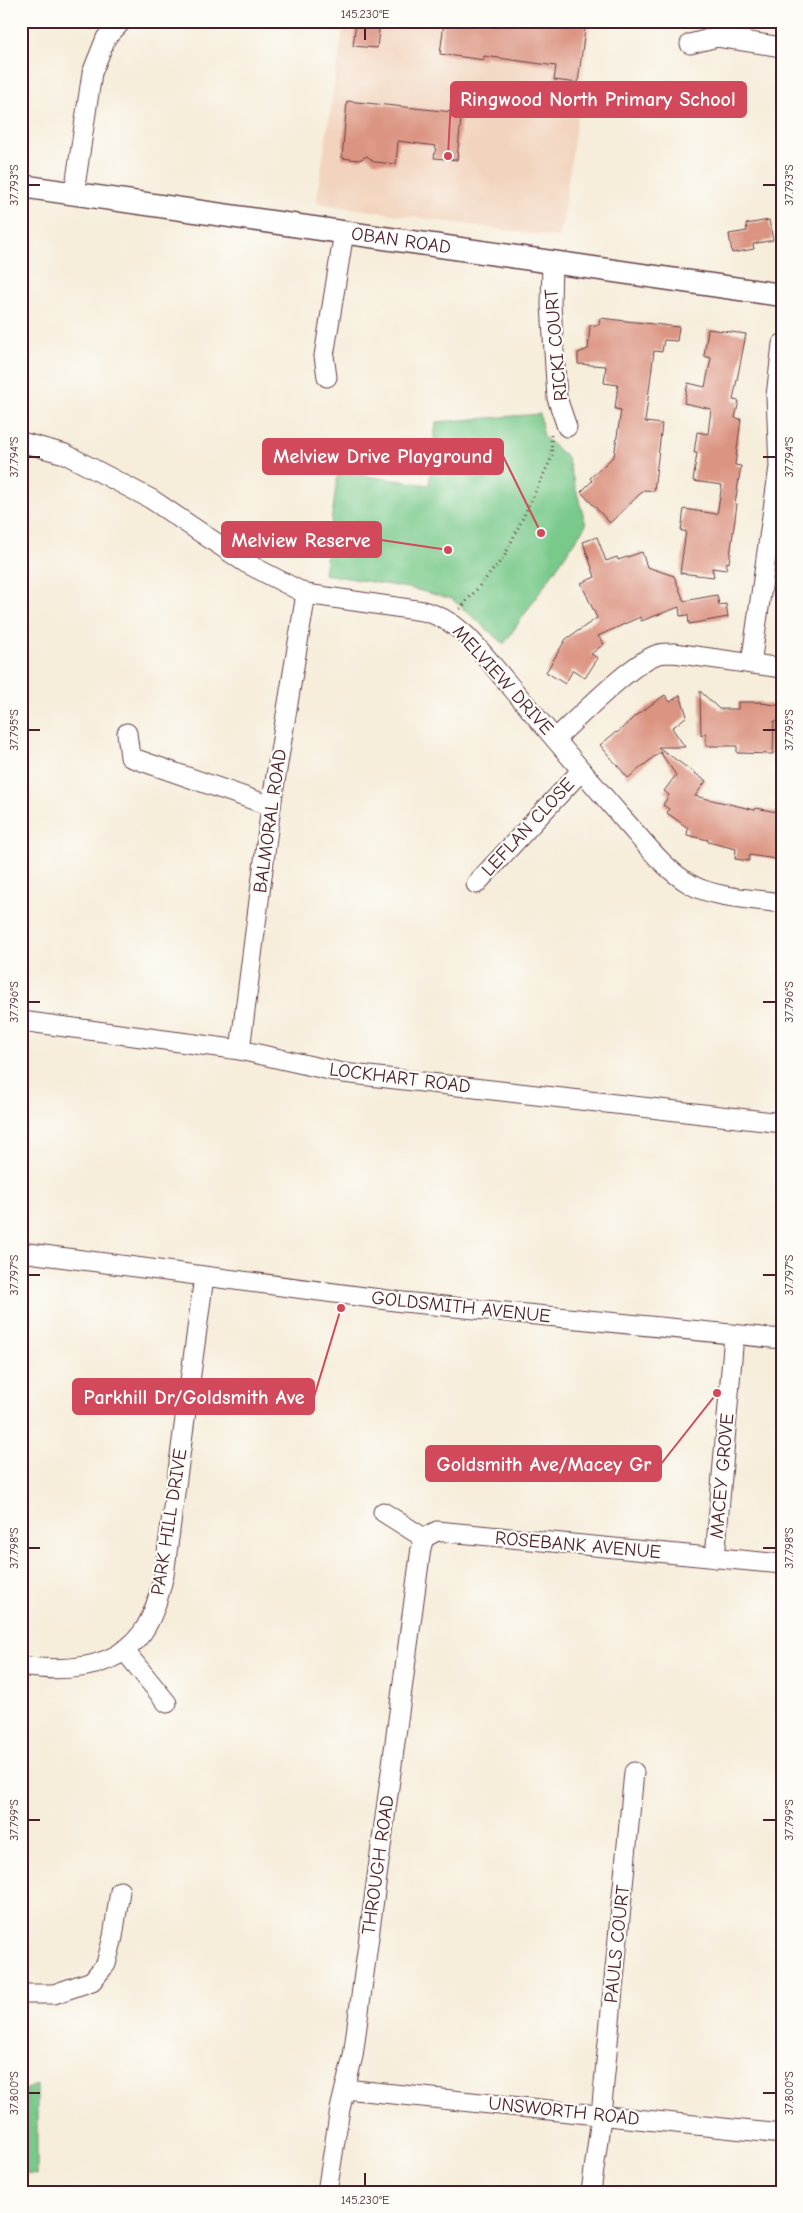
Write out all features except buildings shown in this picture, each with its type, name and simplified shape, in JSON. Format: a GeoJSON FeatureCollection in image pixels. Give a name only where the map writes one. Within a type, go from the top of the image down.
{"type":"FeatureCollection","features":[{"type":"Feature","properties":{"kind":"street"},"geometry":{"type":"LineString","coordinates":[[74,193],[92,73],[106,38],[122,21]]}},
{"type":"Feature","properties":{"kind":"street"},"geometry":{"type":"LineString","coordinates":[[690,44],[717,37],[782,46]]}},
{"type":"Feature","properties":{"kind":"street","name":"OBAN ROAD"},"geometry":{"type":"LineString","coordinates":[[21,186],[782,295]]}},
{"type":"Feature","properties":{"kind":"street"},"geometry":{"type":"LineString","coordinates":[[327,377],[324,356],[344,232]]}},
{"type":"Feature","properties":{"kind":"street","name":"RICKI COURT"},"geometry":{"type":"LineString","coordinates":[[552,262],[551,305],[557,398],[567,427]]}},
{"type":"Feature","properties":{"kind":"street"},"geometry":{"type":"LineString","coordinates":[[751,664],[779,467],[776,396],[782,344]]}},
{"type":"Feature","properties":{"kind":"street","name":"MELVIEW DRIVE"},"geometry":{"type":"LineString","coordinates":[[21,442],[65,454],[151,499],[246,563],[306,594],[423,610],[450,621],[479,650],[581,771],[669,870],[692,885],[718,893],[782,903]]}},
{"type":"Feature","properties":{"kind":"street","name":"BALMORAL ROAD"},"geometry":{"type":"LineString","coordinates":[[240,1050],[271,806],[306,594]]}},
{"type":"Feature","properties":{"kind":"street"},"geometry":{"type":"LineString","coordinates":[[555,739],[614,684],[644,660],[659,654],[674,653],[782,668]]}},
{"type":"Feature","properties":{"kind":"street"},"geometry":{"type":"LineString","coordinates":[[127,733],[130,757],[271,806]]}},
{"type":"Feature","properties":{"kind":"street","name":"LEFLAN CLOSE"},"geometry":{"type":"LineString","coordinates":[[476,884],[581,771]]}},
{"type":"Feature","properties":{"kind":"street","name":"LOCKHART ROAD"},"geometry":{"type":"LineString","coordinates":[[21,1021],[240,1050],[343,1073],[782,1122]]}},
{"type":"Feature","properties":{"kind":"street","name":"GOLDSMITH AVENUE"},"geometry":{"type":"LineString","coordinates":[[21,1252],[402,1302],[782,1340]]}},
{"type":"Feature","properties":{"kind":"street","name":"PARK HILL DRIVE"},"geometry":{"type":"LineString","coordinates":[[21,1666],[45,1669],[77,1669],[102,1662],[124,1650],[142,1633],[157,1603],[164,1575],[204,1277]]}},
{"type":"Feature","properties":{"kind":"street","name":"MACEY GROVE"},"geometry":{"type":"LineString","coordinates":[[715,1558],[734,1335]]}},
{"type":"Feature","properties":{"kind":"street"},"geometry":{"type":"LineString","coordinates":[[383,1512],[424,1538]]}},
{"type":"Feature","properties":{"kind":"street","name":"ROSEBANK AVENUE"},"geometry":{"type":"LineString","coordinates":[[424,1538],[437,1532],[782,1564]]}},
{"type":"Feature","properties":{"kind":"street","name":"THROUGH ROAD"},"geometry":{"type":"LineString","coordinates":[[327,2192],[340,2108],[353,2056],[424,1538]]}},
{"type":"Feature","properties":{"kind":"street"},"geometry":{"type":"LineString","coordinates":[[124,1650],[167,1704]]}},
{"type":"Feature","properties":{"kind":"street","name":"PAULS COURT"},"geometry":{"type":"LineString","coordinates":[[591,2192],[634,1772]]}},
{"type":"Feature","properties":{"kind":"street"},"geometry":{"type":"LineString","coordinates":[[21,1994],[54,1994],[92,1981],[106,1964],[113,1937],[120,1891]]}},
{"type":"Feature","properties":{"kind":"street","name":"UNSWORTH ROAD"},"geometry":{"type":"LineString","coordinates":[[346,2089],[782,2134]]}},
{"type":"Feature","properties":{"kind":"path"},"geometry":{"type":"LineString","coordinates":[[450,621],[504,556],[552,456],[551,432],[567,427]]}},
{"type":"Feature","properties":{"kind":"shaded area"},"geometry":{"type":"Polygon","coordinates":[[[344,21],[591,21],[560,238],[316,203],[344,21]]]}},
{"type":"Feature","properties":{"kind":"green space"},"geometry":{"type":"Polygon","coordinates":[[[540,414],[543,436],[567,457],[586,525],[504,644],[452,599],[413,589],[324,574],[338,472],[429,485],[436,422],[540,414]]]}},
{"type":"Feature","properties":{"kind":"green space"},"geometry":{"type":"Polygon","coordinates":[[[37,2085],[37,2175],[21,2173],[21,2091],[37,2085]]]}},
{"type":"Feature","properties":{"kind":"place","name":"Ringwood North Primary School"},"geometry":{"type":"Point","coordinates":[448,156]}},
{"type":"Feature","properties":{"kind":"place","name":"Melview Drive Playground"},"geometry":{"type":"Point","coordinates":[541,533]}},
{"type":"Feature","properties":{"kind":"place","name":"Melview Reserve"},"geometry":{"type":"Point","coordinates":[448,550]}},
{"type":"Feature","properties":{"kind":"place","name":"Parkhill Dr/Goldsmith Ave"},"geometry":{"type":"Point","coordinates":[341,1308]}},
{"type":"Feature","properties":{"kind":"place","name":"Goldsmith Ave/Macey Gr"},"geometry":{"type":"Point","coordinates":[717,1393]}}]}
